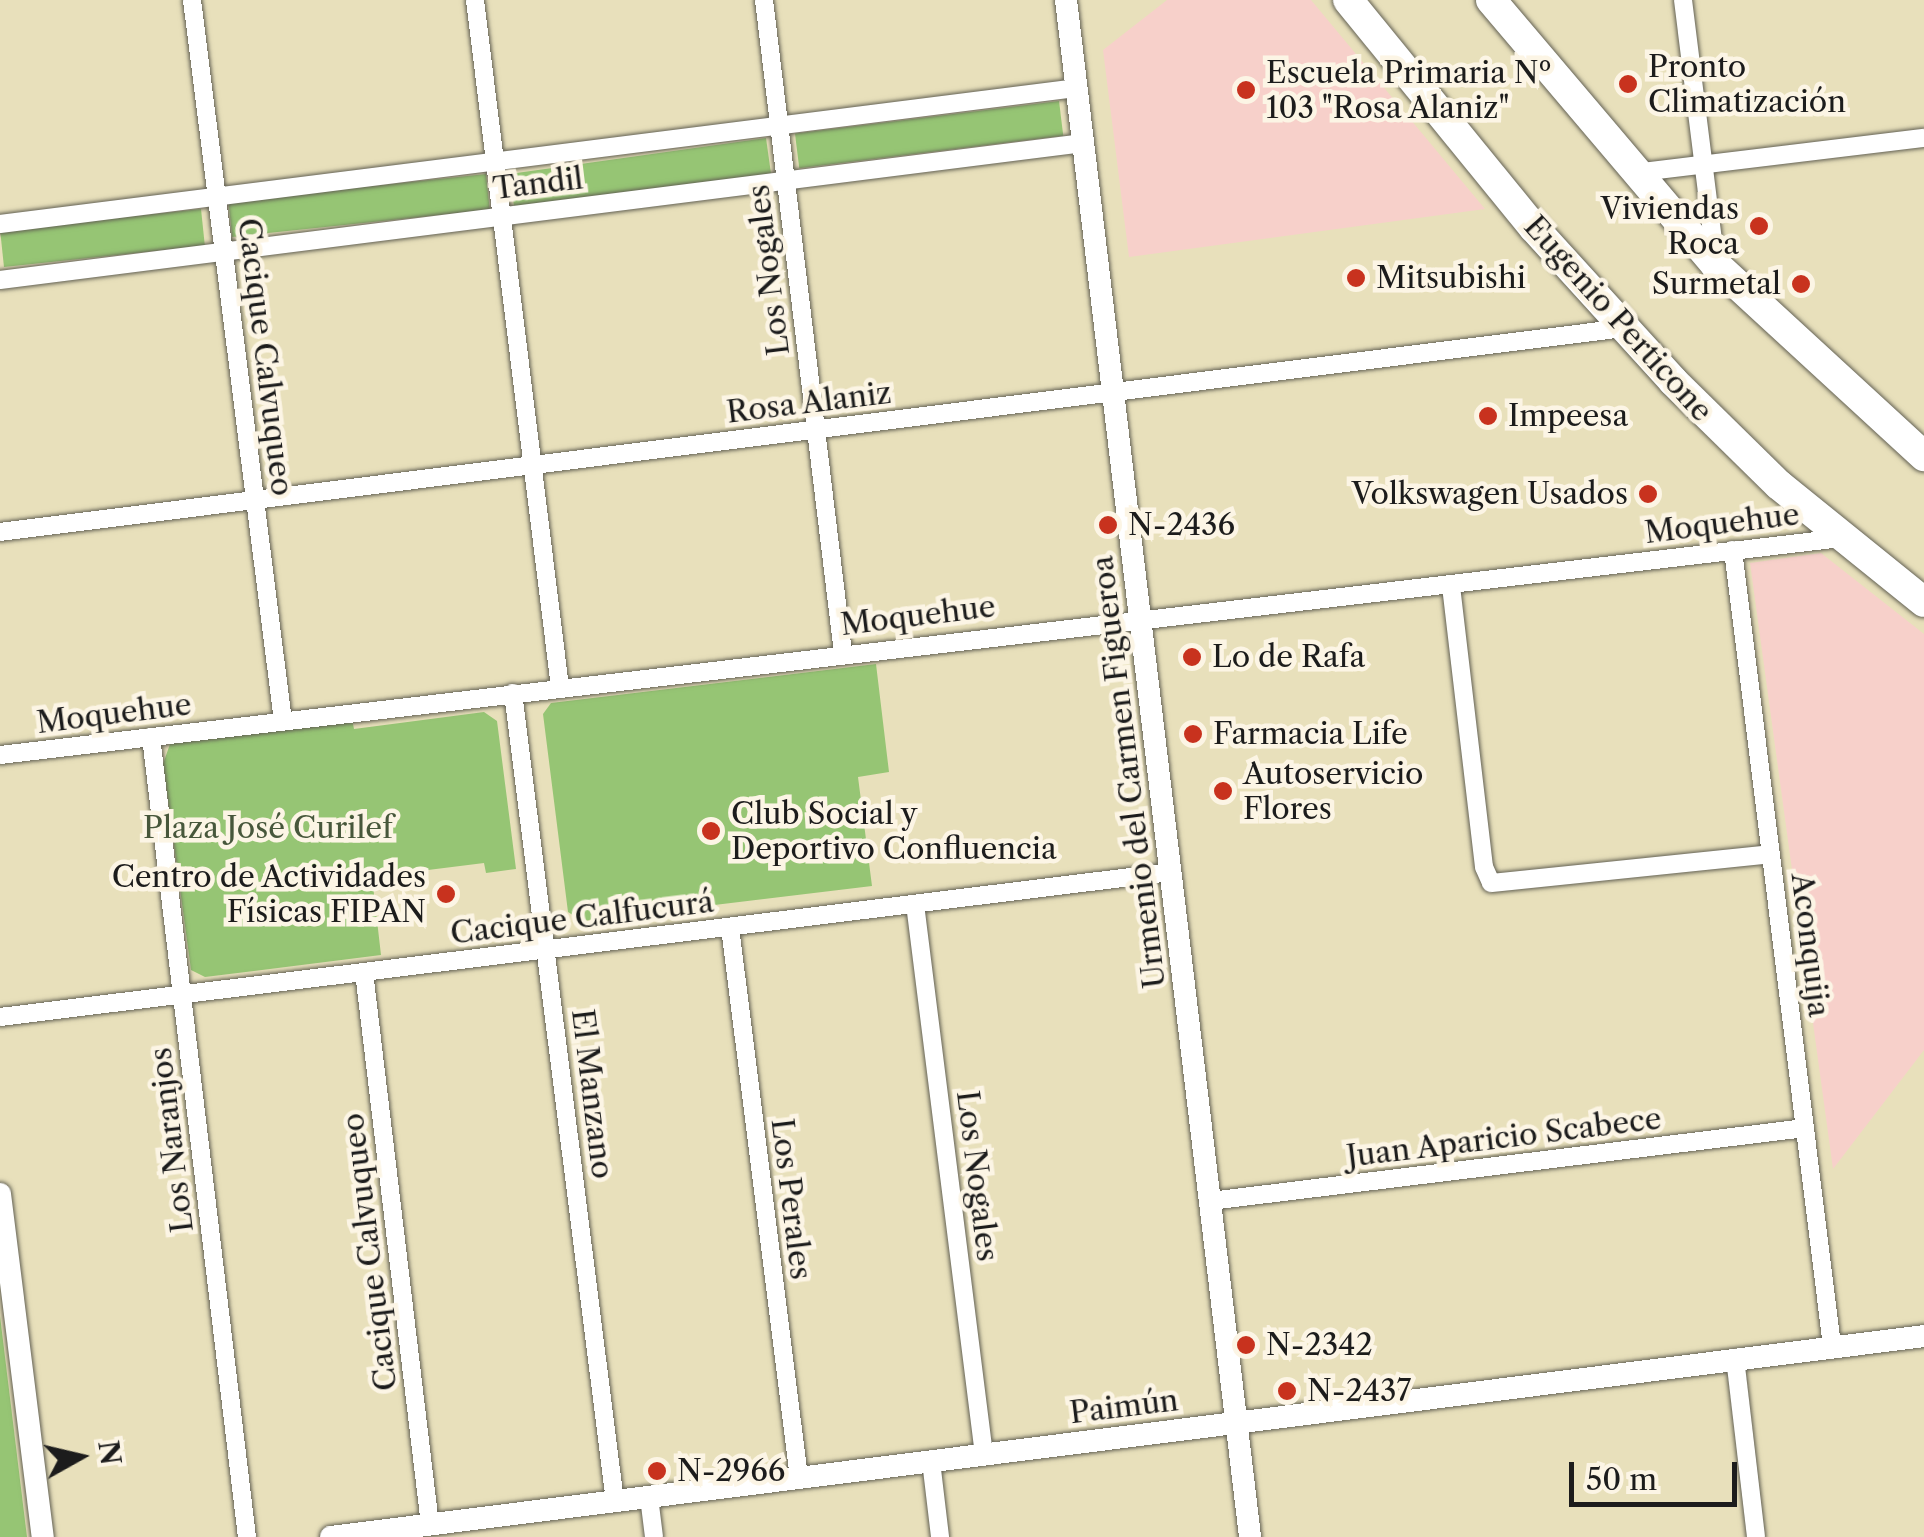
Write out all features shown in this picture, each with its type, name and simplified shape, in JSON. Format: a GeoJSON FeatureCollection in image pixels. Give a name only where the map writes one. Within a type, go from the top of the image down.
{"type":"FeatureCollection","features":[{"type":"Feature","properties":{"kind":"highway","name":"Eugenio Perticone"},"geometry":{"type":"LineString","coordinates":[[1348,0],[1624,328],[1723,433],[1842,538],[1924,602]]}},
{"type":"Feature","properties":{"kind":"highway"},"geometry":{"type":"LineString","coordinates":[[1491,0],[1632,174],[1716,264],[1924,456]]}},
{"type":"Feature","properties":{"kind":"street","name":"Cacique Calvuqueo"},"geometry":{"type":"LineString","coordinates":[[192,0],[283,721]]}},
{"type":"Feature","properties":{"kind":"street"},"geometry":{"type":"LineString","coordinates":[[475,0],[560,687]]}},
{"type":"Feature","properties":{"kind":"street","name":"Los Nogales"},"geometry":{"type":"LineString","coordinates":[[764,0],[843,653]]}},
{"type":"Feature","properties":{"kind":"street","name":"Urmenio del Carmen Figueroa"},"geometry":{"type":"LineString","coordinates":[[1066,0],[1250,1537]]}},
{"type":"Feature","properties":{"kind":"street"},"geometry":{"type":"LineString","coordinates":[[1683,0],[1716,264]]}},
{"type":"Feature","properties":{"kind":"street","name":"Tandil"},"geometry":{"type":"LineString","coordinates":[[0,224],[1077,88]]}},
{"type":"Feature","properties":{"kind":"street"},"geometry":{"type":"LineString","coordinates":[[1632,174],[1924,138]]}},
{"type":"Feature","properties":{"kind":"street","name":"Tandil"},"geometry":{"type":"LineString","coordinates":[[0,280],[1084,144]]}},
{"type":"Feature","properties":{"kind":"street","name":"Rosa Alaniz"},"geometry":{"type":"LineString","coordinates":[[0,532],[1624,328]]}},
{"type":"Feature","properties":{"kind":"street","name":"Moquehue"},"geometry":{"type":"LineString","coordinates":[[0,756],[843,653],[1141,622],[1842,538]]}},
{"type":"Feature","properties":{"kind":"street","name":"Aconquija"},"geometry":{"type":"LineString","coordinates":[[1733,550],[1832,1346]]}},
{"type":"Feature","properties":{"kind":"street"},"geometry":{"type":"LineString","coordinates":[[1451,586],[1484,867],[1491,882],[1771,854]]}},
{"type":"Feature","properties":{"kind":"street","name":"El Manzano"},"geometry":{"type":"LineString","coordinates":[[514,693],[615,1501]]}},
{"type":"Feature","properties":{"kind":"street","name":"Los Naranjos"},"geometry":{"type":"LineString","coordinates":[[151,737],[247,1537]]}},
{"type":"Feature","properties":{"kind":"street","name":"Cacique Calfucurá"},"geometry":{"type":"LineString","coordinates":[[0,1018],[1170,872]]}},
{"type":"Feature","properties":{"kind":"street","name":"Los Nogales"},"geometry":{"type":"LineString","coordinates":[[915,904],[984,1454]]}},
{"type":"Feature","properties":{"kind":"street","name":"Los Perales"},"geometry":{"type":"LineString","coordinates":[[730,927],[799,1478]]}},
{"type":"Feature","properties":{"kind":"street","name":"Cacique Calvuqueo"},"geometry":{"type":"LineString","coordinates":[[364,972],[430,1524]]}},
{"type":"Feature","properties":{"kind":"street","name":"Juan Aparicio Scabece"},"geometry":{"type":"LineString","coordinates":[[1210,1202],[1805,1128]]}},
{"type":"Feature","properties":{"kind":"street"},"geometry":{"type":"LineString","coordinates":[[0,1194],[43,1537]]}},
{"type":"Feature","properties":{"kind":"street","name":"Paimún"},"geometry":{"type":"LineString","coordinates":[[343,1536],[1924,1336]]}},
{"type":"Feature","properties":{"kind":"street"},"geometry":{"type":"LineString","coordinates":[[1735,1358],[1756,1537]]}},
{"type":"Feature","properties":{"kind":"street"},"geometry":{"type":"LineString","coordinates":[[931,1462],[940,1537]]}},
{"type":"Feature","properties":{"kind":"street"},"geometry":{"type":"LineString","coordinates":[[649,1497],[654,1537]]}},
{"type":"Feature","properties":{"kind":"shaded area","name":"Escuela Primaria Nº 103 \"Rosa Alaniz\""},"geometry":{"type":"Polygon","coordinates":[[[1167,0],[1311,0],[1485,209],[1129,257],[1103,50],[1167,0]]]}},
{"type":"Feature","properties":{"kind":"shaded area"},"geometry":{"type":"Polygon","coordinates":[[[1821,553],[1924,634],[1924,1050],[1833,1169],[1750,563],[1821,553]]]}},
{"type":"Feature","properties":{"kind":"green space"},"geometry":{"type":"Polygon","coordinates":[[[1059,101],[1063,136],[799,168],[795,133],[1059,101]]]}},
{"type":"Feature","properties":{"kind":"green space"},"geometry":{"type":"Polygon","coordinates":[[[766,138],[771,174],[515,210],[510,174],[766,138]]]}},
{"type":"Feature","properties":{"kind":"green space"},"geometry":{"type":"Polygon","coordinates":[[[486,174],[490,210],[232,237],[228,201],[486,174]]]}},
{"type":"Feature","properties":{"kind":"green space"},"geometry":{"type":"Polygon","coordinates":[[[201,209],[205,246],[4,267],[0,230],[201,209]]]}},
{"type":"Feature","properties":{"kind":"green space","name":"Club Social y Deportivo Confluencia"},"geometry":{"type":"Polygon","coordinates":[[[876,664],[889,772],[858,777],[872,886],[582,921],[568,912],[543,714],[551,703],[876,664]]]}},
{"type":"Feature","properties":{"kind":"green space","name":"Plaza José Curilef"},"geometry":{"type":"Polygon","coordinates":[[[484,712],[497,721],[516,869],[486,873],[484,863],[372,877],[381,955],[205,977],[191,970],[163,764],[170,744],[352,719],[354,729],[484,712]]]}},
{"type":"Feature","properties":{"kind":"green space"},"geometry":{"type":"Polygon","coordinates":[[[0,1316],[27,1537],[0,1537],[0,1316]]]}},
{"type":"Feature","properties":{"kind":"place","name":"Pronto Climatización"},"geometry":{"type":"Point","coordinates":[1628,84]}},
{"type":"Feature","properties":{"kind":"place","name":"Escuela Primaria Nº 103 \"Rosa Alaniz\""},"geometry":{"type":"Point","coordinates":[1246,90]}},
{"type":"Feature","properties":{"kind":"place","name":"Viviendas Roca"},"geometry":{"type":"Point","coordinates":[1759,226]}},
{"type":"Feature","properties":{"kind":"place","name":"Mitsubishi"},"geometry":{"type":"Point","coordinates":[1356,278]}},
{"type":"Feature","properties":{"kind":"place","name":"Surmetal"},"geometry":{"type":"Point","coordinates":[1801,284]}},
{"type":"Feature","properties":{"kind":"place","name":"Impeesa"},"geometry":{"type":"Point","coordinates":[1488,416]}},
{"type":"Feature","properties":{"kind":"place","name":"Volkswagen Usados"},"geometry":{"type":"Point","coordinates":[1648,494]}},
{"type":"Feature","properties":{"kind":"place","name":"N-2436"},"geometry":{"type":"Point","coordinates":[1108,525]}},
{"type":"Feature","properties":{"kind":"place","name":"Lo de Rafa"},"geometry":{"type":"Point","coordinates":[1192,657]}},
{"type":"Feature","properties":{"kind":"place","name":"Farmacia Life"},"geometry":{"type":"Point","coordinates":[1193,734]}},
{"type":"Feature","properties":{"kind":"place","name":"Autoservicio Flores"},"geometry":{"type":"Point","coordinates":[1223,791]}},
{"type":"Feature","properties":{"kind":"place","name":"Club Social y Deportivo Confluencia"},"geometry":{"type":"Point","coordinates":[711,831]}},
{"type":"Feature","properties":{"kind":"place","name":"Centro de Actividades Físicas FIPAN"},"geometry":{"type":"Point","coordinates":[446,894]}},
{"type":"Feature","properties":{"kind":"place","name":"N-2342"},"geometry":{"type":"Point","coordinates":[1246,1345]}},
{"type":"Feature","properties":{"kind":"place","name":"N-2437"},"geometry":{"type":"Point","coordinates":[1287,1391]}},
{"type":"Feature","properties":{"kind":"place","name":"N-2966"},"geometry":{"type":"Point","coordinates":[657,1471]}}]}
